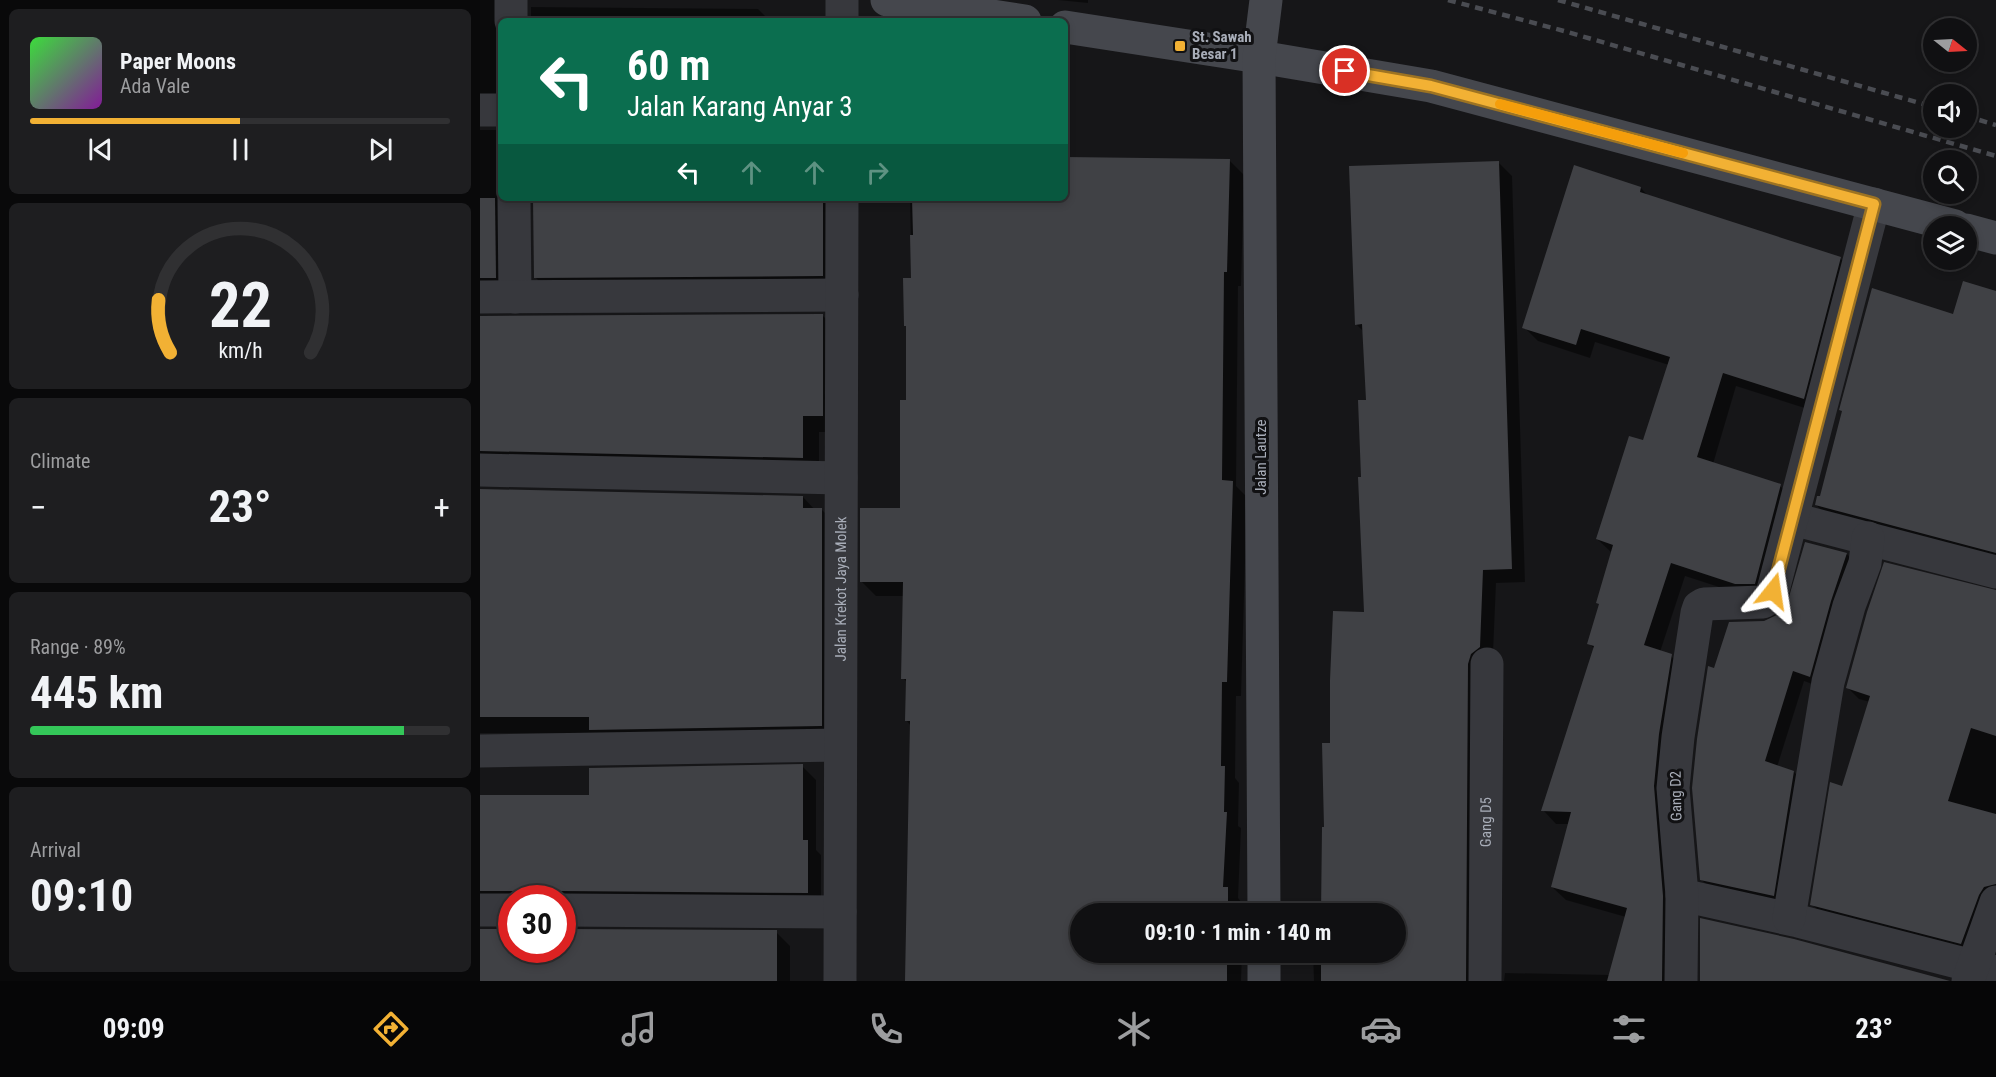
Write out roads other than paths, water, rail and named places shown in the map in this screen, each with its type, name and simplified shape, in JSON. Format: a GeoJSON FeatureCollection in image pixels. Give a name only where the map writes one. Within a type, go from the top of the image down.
{"type":"FeatureCollection","features":[{"type":"Feature","properties":{"kind":"street"},"geometry":{"type":"LineString","coordinates":[[511,0],[511,18]]}},
{"type":"Feature","properties":{"kind":"street"},"geometry":{"type":"LineString","coordinates":[[842,0],[842,18]]}},
{"type":"Feature","properties":{"kind":"street"},"geometry":{"type":"LineString","coordinates":[[886,0],[1005,18]]}},
{"type":"Feature","properties":{"kind":"street","name":"Jalan Lautze"},"geometry":{"type":"LineString","coordinates":[[1264,903],[1259,57],[1266,0]]}},
{"type":"Feature","properties":{"kind":"street"},"geometry":{"type":"LineString","coordinates":[[1068,27],[1431,86],[1923,217]]}},
{"type":"Feature","properties":{"kind":"street"},"geometry":{"type":"LineString","coordinates":[[480,110],[498,110]]}},
{"type":"Feature","properties":{"kind":"street"},"geometry":{"type":"LineString","coordinates":[[514,201],[515,297]]}},
{"type":"Feature","properties":{"kind":"street","name":"Jalan Krekot Jaya Molek"},"geometry":{"type":"LineString","coordinates":[[840,981],[842,201]]}},
{"type":"Feature","properties":{"kind":"street"},"geometry":{"type":"LineString","coordinates":[[1874,204],[1793,519],[1996,572]]}},
{"type":"Feature","properties":{"kind":"street"},"geometry":{"type":"LineString","coordinates":[[1977,233],[1996,238]]}},
{"type":"Feature","properties":{"kind":"street"},"geometry":{"type":"LineString","coordinates":[[480,297],[842,295]]}},
{"type":"Feature","properties":{"kind":"street"},"geometry":{"type":"LineString","coordinates":[[480,470],[841,478]]}},
{"type":"Feature","properties":{"kind":"street","name":"Gang D2"},"geometry":{"type":"LineString","coordinates":[[1681,981],[1682,894],[1673,788],[1678,737],[1697,613],[1704,604],[1762,602],[1770,598],[1793,519]]}},
{"type":"Feature","properties":{"kind":"street"},"geometry":{"type":"LineString","coordinates":[[1789,918],[1828,682],[1849,606],[1865,563],[1868,538]]}},
{"type":"Feature","properties":{"kind":"street","name":"Gang D5"},"geometry":{"type":"LineString","coordinates":[[1485,981],[1487,664]]}},
{"type":"Feature","properties":{"kind":"street"},"geometry":{"type":"LineString","coordinates":[[480,751],[840,746]]}},
{"type":"Feature","properties":{"kind":"street"},"geometry":{"type":"LineString","coordinates":[[1682,894],[1789,918],[1979,974],[1996,902]]}},
{"type":"Feature","properties":{"kind":"street"},"geometry":{"type":"LineString","coordinates":[[480,910],[498,910]]}},
{"type":"Feature","properties":{"kind":"street"},"geometry":{"type":"LineString","coordinates":[[576,910],[840,912]]}},
{"type":"Feature","properties":{"kind":"street"},"geometry":{"type":"LineString","coordinates":[[1264,963],[1264,981]]}},
{"type":"Feature","properties":{"kind":"railway"},"geometry":{"type":"LineString","coordinates":[[1448,0],[1564,31],[1996,156]]}},
{"type":"Feature","properties":{"kind":"railway"},"geometry":{"type":"LineString","coordinates":[[1558,0],[1923,104]]}},
{"type":"Feature","properties":{"kind":"railway"},"geometry":{"type":"LineString","coordinates":[[1977,119],[1996,125]]}},
{"type":"Feature","properties":{"kind":"place","name":"St. Sawah Besar 1"},"geometry":{"type":"Point","coordinates":[1180,46]}}]}
